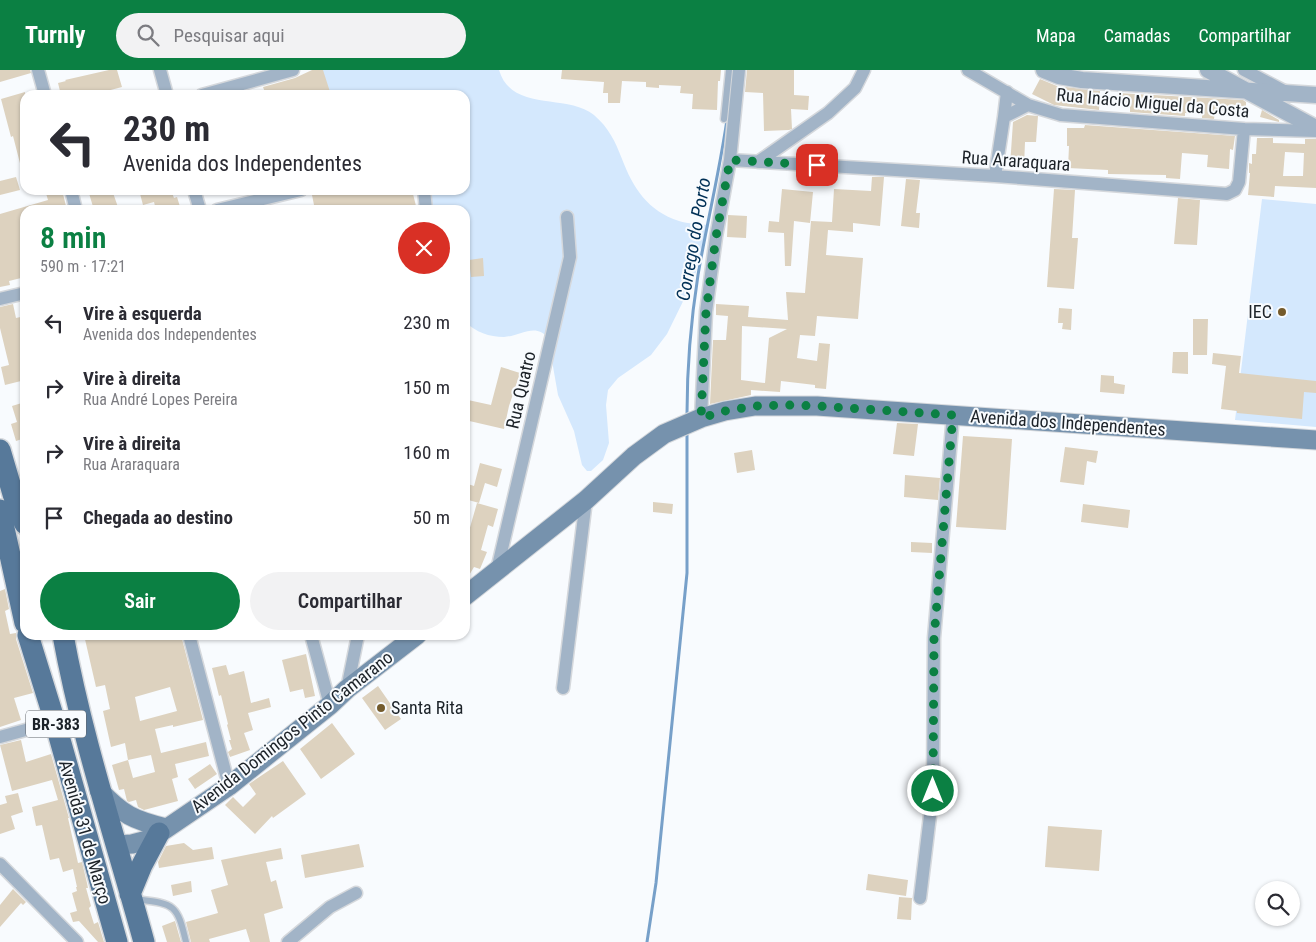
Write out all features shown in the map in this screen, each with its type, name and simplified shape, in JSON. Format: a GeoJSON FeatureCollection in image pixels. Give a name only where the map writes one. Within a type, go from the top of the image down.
{"type":"FeatureCollection","features":[{"type":"Feature","properties":{"kind":"main road","name":"Avenida dos Independentes"},"geometry":{"type":"LineString","coordinates":[[701,418],[725,411],[755,406],[817,406],[1316,440]]}},
{"type":"Feature","properties":{"kind":"main road"},"geometry":{"type":"LineString","coordinates":[[470,592],[586,500],[634,456],[664,434],[701,418]]}},
{"type":"Feature","properties":{"kind":"main road"},"geometry":{"type":"LineString","coordinates":[[0,450],[20,512]]}},
{"type":"Feature","properties":{"kind":"main road"},"geometry":{"type":"LineString","coordinates":[[0,510],[20,600]]}},
{"type":"Feature","properties":{"kind":"main road","name":"Avenida 31 de Março"},"geometry":{"type":"LineString","coordinates":[[30,640],[55,722],[117,942]]}},
{"type":"Feature","properties":{"kind":"main road","name":"Avenida 31 de Março"},"geometry":{"type":"LineString","coordinates":[[64,640],[78,708],[144,942]]}},
{"type":"Feature","properties":{"kind":"main road","name":"Avenida Domingos Pinto Camarano"},"geometry":{"type":"LineString","coordinates":[[116,845],[132,844],[151,839],[229,786],[330,705],[347,689],[411,640]]}},
{"type":"Feature","properties":{"kind":"main road"},"geometry":{"type":"LineString","coordinates":[[100,790],[124,813],[163,830],[142,865],[132,900],[109,914]]}},
{"type":"Feature","properties":{"kind":"main road"},"geometry":{"type":"LineString","coordinates":[[80,815],[94,833],[107,842],[116,845]]}},
{"type":"Feature","properties":{"kind":"street"},"geometry":{"type":"LineString","coordinates":[[38,70],[44,90]]}},
{"type":"Feature","properties":{"kind":"street"},"geometry":{"type":"LineString","coordinates":[[160,70],[166,90]]}},
{"type":"Feature","properties":{"kind":"street"},"geometry":{"type":"LineString","coordinates":[[220,90],[293,70]]}},
{"type":"Feature","properties":{"kind":"street"},"geometry":{"type":"LineString","coordinates":[[701,418],[706,312],[716,237],[730,160],[739,70]]}},
{"type":"Feature","properties":{"kind":"street"},"geometry":{"type":"LineString","coordinates":[[758,162],[828,113],[855,88],[864,70]]}},
{"type":"Feature","properties":{"kind":"street","name":"Rua Inácio Miguel da Costa"},"geometry":{"type":"LineString","coordinates":[[968,70],[1028,105],[1061,115],[1244,129],[1316,130]]}},
{"type":"Feature","properties":{"kind":"street"},"geometry":{"type":"LineString","coordinates":[[1044,70],[1059,76],[1082,80],[1316,95]]}},
{"type":"Feature","properties":{"kind":"street"},"geometry":{"type":"LineString","coordinates":[[1208,70],[1316,130]]}},
{"type":"Feature","properties":{"kind":"street"},"geometry":{"type":"LineString","coordinates":[[1244,70],[1286,92]]}},
{"type":"Feature","properties":{"kind":"street"},"geometry":{"type":"LineString","coordinates":[[995,176],[1007,92]]}},
{"type":"Feature","properties":{"kind":"street"},"geometry":{"type":"LineString","coordinates":[[1004,117],[1028,105]]}},
{"type":"Feature","properties":{"kind":"street","name":"Rua Araraquara"},"geometry":{"type":"LineString","coordinates":[[730,160],[995,176],[1227,194],[1235,190],[1239,182],[1244,129]]}},
{"type":"Feature","properties":{"kind":"street"},"geometry":{"type":"LineString","coordinates":[[238,205],[281,195]]}},
{"type":"Feature","properties":{"kind":"street","name":"Rua Quatro"},"geometry":{"type":"LineString","coordinates":[[497,570],[570,257],[567,217]]}},
{"type":"Feature","properties":{"kind":"street"},"geometry":{"type":"LineString","coordinates":[[0,299],[20,294]]}},
{"type":"Feature","properties":{"kind":"street"},"geometry":{"type":"LineString","coordinates":[[920,898],[933,791],[934,638],[953,415]]}},
{"type":"Feature","properties":{"kind":"street"},"geometry":{"type":"LineString","coordinates":[[563,688],[586,500]]}},
{"type":"Feature","properties":{"kind":"street"},"geometry":{"type":"LineString","coordinates":[[190,640],[229,786]]}},
{"type":"Feature","properties":{"kind":"street"},"geometry":{"type":"LineString","coordinates":[[312,640],[330,705]]}},
{"type":"Feature","properties":{"kind":"street"},"geometry":{"type":"LineString","coordinates":[[347,689],[357,640]]}},
{"type":"Feature","properties":{"kind":"street"},"geometry":{"type":"LineString","coordinates":[[0,737],[55,722]]}},
{"type":"Feature","properties":{"kind":"street"},"geometry":{"type":"LineString","coordinates":[[0,864],[78,942]]}},
{"type":"Feature","properties":{"kind":"street"},"geometry":{"type":"LineString","coordinates":[[288,942],[330,907],[356,893]]}},
{"type":"Feature","properties":{"kind":"lane"},"geometry":{"type":"LineString","coordinates":[[724,119],[729,70]]}},
{"type":"Feature","properties":{"kind":"lane"},"geometry":{"type":"LineString","coordinates":[[132,900],[161,902],[173,908],[180,918],[186,942]]}},
{"type":"Feature","properties":{"kind":"shaded area"},"geometry":{"type":"Polygon","coordinates":[[[312,70],[499,70],[506,83],[515,92],[527,97],[569,105],[594,115],[611,135],[631,180],[650,205],[668,217],[679,221],[709,225],[694,279],[667,334],[651,355],[618,378],[608,390],[606,405],[609,443],[603,460],[591,471],[587,471],[582,465],[574,431],[558,395],[548,338],[543,333],[533,330],[504,337],[493,336],[470,327],[470,205],[428,205],[422,195],[470,195],[470,90],[316,90],[312,70]]]}},
{"type":"Feature","properties":{"kind":"shaded area","name":"IEC"},"geometry":{"type":"Polygon","coordinates":[[[1262,199],[1316,204],[1316,427],[1235,420],[1262,199]]]}},
{"type":"Feature","properties":{"kind":"building"},"geometry":{"type":"Polygon","coordinates":[[[0,70],[30,70],[31,73],[0,82],[0,70]]]}},
{"type":"Feature","properties":{"kind":"building"},"geometry":{"type":"Polygon","coordinates":[[[109,70],[117,70],[122,87],[110,90],[60,90],[58,83],[109,70]]]}},
{"type":"Feature","properties":{"kind":"building"},"geometry":{"type":"Polygon","coordinates":[[[312,70],[323,70],[329,90],[264,90],[263,87],[295,78],[312,70]]]}},
{"type":"Feature","properties":{"kind":"building"},"geometry":{"type":"Polygon","coordinates":[[[562,70],[721,70],[720,81],[718,81],[717,110],[692,109],[693,94],[680,93],[681,86],[659,85],[659,88],[646,87],[646,82],[622,81],[620,103],[608,103],[608,93],[603,93],[604,82],[561,79],[562,70]]]}},
{"type":"Feature","properties":{"kind":"building"},"geometry":{"type":"Polygon","coordinates":[[[747,70],[794,70],[794,95],[809,96],[808,110],[791,109],[792,129],[764,131],[763,93],[745,92],[747,70]]]}},
{"type":"Feature","properties":{"kind":"building"},"geometry":{"type":"Polygon","coordinates":[[[1040,79],[1057,86],[1100,91],[1099,110],[1054,105],[1032,94],[1040,79]]]}},
{"type":"Feature","properties":{"kind":"building"},"geometry":{"type":"Polygon","coordinates":[[[20,93],[20,163],[13,136],[11,137],[1,99],[20,93]]]}},
{"type":"Feature","properties":{"kind":"building"},"geometry":{"type":"Polygon","coordinates":[[[1118,93],[1243,100],[1246,102],[1246,111],[1215,111],[1214,119],[1202,118],[1202,114],[1185,113],[1185,116],[1130,112],[1130,105],[1117,105],[1118,93]]]}},
{"type":"Feature","properties":{"kind":"building"},"geometry":{"type":"Polygon","coordinates":[[[1262,110],[1279,120],[1279,122],[1260,117],[1262,110]]]}},
{"type":"Feature","properties":{"kind":"building"},"geometry":{"type":"Polygon","coordinates":[[[1027,115],[1038,116],[1036,142],[1025,142],[1024,167],[1010,166],[1013,122],[1027,115]]]}},
{"type":"Feature","properties":{"kind":"building"},"geometry":{"type":"Polygon","coordinates":[[[1085,125],[1235,136],[1233,150],[1230,149],[1229,169],[1207,167],[1208,155],[1182,153],[1180,179],[1166,178],[1166,175],[1108,174],[1108,170],[1068,168],[1069,146],[1067,146],[1067,128],[1084,128],[1085,125]]]}},
{"type":"Feature","properties":{"kind":"building"},"geometry":{"type":"Polygon","coordinates":[[[1257,138],[1273,138],[1273,143],[1305,144],[1305,139],[1316,139],[1316,188],[1275,186],[1274,197],[1248,195],[1249,163],[1252,164],[1252,154],[1256,154],[1257,138]],[[1285,152],[1283,176],[1303,176],[1304,153],[1285,152]]]}},
{"type":"Feature","properties":{"kind":"building"},"geometry":{"type":"Polygon","coordinates":[[[16,177],[20,190],[0,195],[0,181],[16,177]]]}},
{"type":"Feature","properties":{"kind":"building"},"geometry":{"type":"Polygon","coordinates":[[[872,177],[884,177],[880,226],[853,223],[853,232],[828,230],[826,255],[863,258],[858,319],[817,316],[815,336],[800,335],[797,358],[817,361],[819,343],[830,344],[826,389],[815,388],[815,385],[781,381],[780,392],[751,390],[751,395],[710,404],[713,340],[726,340],[728,316],[716,315],[716,304],[749,306],[748,317],[788,320],[786,292],[805,293],[811,221],[832,222],[834,189],[871,191],[872,177]],[[742,326],[741,380],[765,383],[769,338],[787,329],[742,326]]]}},
{"type":"Feature","properties":{"kind":"building"},"geometry":{"type":"Polygon","coordinates":[[[906,179],[920,180],[916,213],[920,213],[919,228],[901,226],[906,179]]]}},
{"type":"Feature","properties":{"kind":"building"},"geometry":{"type":"Polygon","coordinates":[[[782,189],[813,192],[810,223],[794,221],[791,266],[785,266],[784,233],[768,232],[769,221],[779,222],[782,189]]]}},
{"type":"Feature","properties":{"kind":"building"},"geometry":{"type":"Polygon","coordinates":[[[1054,189],[1075,190],[1072,238],[1078,238],[1074,289],[1047,287],[1054,189]]]}},
{"type":"Feature","properties":{"kind":"building"},"geometry":{"type":"Polygon","coordinates":[[[46,195],[63,195],[66,205],[31,205],[48,200],[46,195]]]}},
{"type":"Feature","properties":{"kind":"building"},"geometry":{"type":"Polygon","coordinates":[[[90,195],[114,195],[117,205],[92,205],[90,195]]]}},
{"type":"Feature","properties":{"kind":"building"},"geometry":{"type":"Polygon","coordinates":[[[140,195],[173,195],[174,198],[177,197],[179,205],[155,205],[154,202],[143,205],[140,195]]]}},
{"type":"Feature","properties":{"kind":"building"},"geometry":{"type":"Polygon","coordinates":[[[312,195],[413,195],[416,205],[314,205],[312,195]]]}},
{"type":"Feature","properties":{"kind":"building"},"geometry":{"type":"Polygon","coordinates":[[[1178,198],[1200,200],[1197,245],[1174,244],[1178,198]]]}},
{"type":"Feature","properties":{"kind":"building"},"geometry":{"type":"Polygon","coordinates":[[[20,208],[20,278],[9,281],[10,285],[0,287],[0,214],[20,208]]]}},
{"type":"Feature","properties":{"kind":"building"},"geometry":{"type":"Polygon","coordinates":[[[728,215],[747,216],[746,238],[727,237],[728,215]]]}},
{"type":"Feature","properties":{"kind":"building"},"geometry":{"type":"Polygon","coordinates":[[[483,258],[484,276],[471,277],[470,260],[483,258]]]}},
{"type":"Feature","properties":{"kind":"building"},"geometry":{"type":"Polygon","coordinates":[[[13,304],[16,318],[20,317],[20,381],[5,385],[1,367],[9,365],[0,328],[0,307],[13,304]]]}},
{"type":"Feature","properties":{"kind":"building"},"geometry":{"type":"Polygon","coordinates":[[[1059,308],[1072,309],[1071,330],[1062,329],[1063,323],[1058,323],[1059,308]]]}},
{"type":"Feature","properties":{"kind":"building"},"geometry":{"type":"Polygon","coordinates":[[[1193,319],[1208,319],[1207,355],[1193,355],[1193,319]]]}},
{"type":"Feature","properties":{"kind":"building"},"geometry":{"type":"Polygon","coordinates":[[[1173,352],[1188,352],[1188,374],[1172,373],[1173,352]]]}},
{"type":"Feature","properties":{"kind":"building"},"geometry":{"type":"Polygon","coordinates":[[[1213,353],[1241,356],[1239,373],[1316,381],[1316,393],[1304,392],[1302,419],[1237,413],[1237,411],[1221,409],[1226,366],[1212,364],[1213,353]]]}},
{"type":"Feature","properties":{"kind":"building"},"geometry":{"type":"Polygon","coordinates":[[[501,367],[520,373],[509,406],[504,429],[470,421],[470,400],[491,405],[501,367]]]}},
{"type":"Feature","properties":{"kind":"building"},"geometry":{"type":"Polygon","coordinates":[[[1101,375],[1114,376],[1114,383],[1125,385],[1124,394],[1100,392],[1101,375]]]}},
{"type":"Feature","properties":{"kind":"building"},"geometry":{"type":"Polygon","coordinates":[[[20,404],[20,440],[16,441],[11,424],[17,422],[12,406],[20,404]]]}},
{"type":"Feature","properties":{"kind":"building"},"geometry":{"type":"Polygon","coordinates":[[[897,423],[918,424],[914,456],[893,454],[897,423]]]}},
{"type":"Feature","properties":{"kind":"building"},"geometry":{"type":"Polygon","coordinates":[[[963,436],[1012,439],[1006,530],[956,527],[963,436]]]}},
{"type":"Feature","properties":{"kind":"building"},"geometry":{"type":"Polygon","coordinates":[[[1065,447],[1098,451],[1096,463],[1087,461],[1084,485],[1060,482],[1065,447]]]}},
{"type":"Feature","properties":{"kind":"building"},"geometry":{"type":"Polygon","coordinates":[[[752,450],[755,470],[737,473],[734,453],[752,450]]]}},
{"type":"Feature","properties":{"kind":"building"},"geometry":{"type":"Polygon","coordinates":[[[480,463],[502,469],[497,487],[485,483],[479,503],[470,500],[470,485],[474,486],[480,463]]]}},
{"type":"Feature","properties":{"kind":"building"},"geometry":{"type":"Polygon","coordinates":[[[905,475],[940,478],[938,500],[904,497],[905,475]]]}},
{"type":"Feature","properties":{"kind":"building"},"geometry":{"type":"Polygon","coordinates":[[[653,502],[673,504],[672,514],[653,512],[653,502]]]}},
{"type":"Feature","properties":{"kind":"building"},"geometry":{"type":"Polygon","coordinates":[[[477,503],[498,509],[493,527],[488,525],[481,550],[487,552],[480,569],[474,567],[470,574],[470,528],[477,503]]]}},
{"type":"Feature","properties":{"kind":"building"},"geometry":{"type":"Polygon","coordinates":[[[1083,504],[1130,510],[1128,528],[1081,522],[1083,504]]]}},
{"type":"Feature","properties":{"kind":"building"},"geometry":{"type":"Polygon","coordinates":[[[911,542],[932,543],[932,553],[911,552],[911,542]]]}},
{"type":"Feature","properties":{"kind":"building"},"geometry":{"type":"Polygon","coordinates":[[[5,589],[9,609],[5,611],[10,634],[16,633],[16,639],[33,693],[14,698],[21,720],[0,727],[0,591],[5,589]]]}},
{"type":"Feature","properties":{"kind":"building"},"geometry":{"type":"Polygon","coordinates":[[[85,640],[182,640],[203,720],[155,729],[161,753],[206,742],[209,756],[175,764],[178,777],[172,779],[178,801],[144,810],[138,807],[136,800],[127,801],[124,789],[119,790],[112,765],[128,760],[125,743],[111,747],[103,711],[110,709],[105,685],[96,687],[85,640]],[[170,687],[135,697],[140,721],[177,711],[170,687]],[[151,755],[128,760],[133,778],[155,772],[151,755]]]}},
{"type":"Feature","properties":{"kind":"building"},"geometry":{"type":"Polygon","coordinates":[[[306,654],[315,696],[305,698],[303,689],[290,692],[282,660],[306,654]]]}},
{"type":"Feature","properties":{"kind":"building"},"geometry":{"type":"Polygon","coordinates":[[[226,665],[229,675],[244,671],[251,703],[269,698],[271,707],[248,713],[253,730],[244,733],[250,750],[230,757],[228,752],[232,749],[229,740],[231,740],[228,724],[212,668],[226,665]]]}},
{"type":"Feature","properties":{"kind":"building","name":"Santa Rita"},"geometry":{"type":"Polygon","coordinates":[[[378,686],[401,719],[385,730],[362,698],[378,686]]]}},
{"type":"Feature","properties":{"kind":"building"},"geometry":{"type":"Polygon","coordinates":[[[332,723],[355,754],[321,779],[300,749],[332,723]]]}},
{"type":"Feature","properties":{"kind":"building"},"geometry":{"type":"Polygon","coordinates":[[[21,740],[26,762],[51,754],[69,818],[78,863],[82,862],[91,906],[89,908],[94,924],[98,922],[104,942],[98,942],[79,921],[73,922],[70,913],[77,911],[72,893],[77,891],[77,887],[73,869],[63,872],[59,858],[50,860],[42,825],[36,826],[32,807],[58,800],[52,780],[12,791],[0,745],[21,740]]]}},
{"type":"Feature","properties":{"kind":"building"},"geometry":{"type":"Polygon","coordinates":[[[283,761],[306,794],[273,818],[272,816],[255,834],[225,805],[233,797],[243,807],[256,794],[249,784],[283,761]]]}},
{"type":"Feature","properties":{"kind":"building"},"geometry":{"type":"Polygon","coordinates":[[[210,764],[217,774],[195,789],[188,779],[210,764]]]}},
{"type":"Feature","properties":{"kind":"building"},"geometry":{"type":"Polygon","coordinates":[[[18,793],[23,812],[11,816],[15,829],[0,834],[0,805],[7,803],[5,796],[18,793]]]}},
{"type":"Feature","properties":{"kind":"building"},"geometry":{"type":"Polygon","coordinates":[[[1048,826],[1102,830],[1099,871],[1045,867],[1048,826]]]}},
{"type":"Feature","properties":{"kind":"building"},"geometry":{"type":"Polygon","coordinates":[[[184,843],[193,850],[212,847],[214,859],[159,868],[158,862],[166,846],[184,843]]]}},
{"type":"Feature","properties":{"kind":"building"},"geometry":{"type":"Polygon","coordinates":[[[359,844],[364,867],[305,878],[301,855],[359,844]]]}},
{"type":"Feature","properties":{"kind":"building"},"geometry":{"type":"Polygon","coordinates":[[[281,848],[283,859],[266,862],[271,882],[276,880],[283,908],[264,914],[270,942],[250,942],[246,929],[209,939],[210,942],[191,942],[186,922],[218,913],[211,890],[228,885],[221,860],[281,848]]]}},
{"type":"Feature","properties":{"kind":"building"},"geometry":{"type":"Polygon","coordinates":[[[868,874],[908,880],[906,896],[866,890],[868,874]]]}},
{"type":"Feature","properties":{"kind":"building"},"geometry":{"type":"Polygon","coordinates":[[[191,881],[192,892],[173,896],[171,885],[191,881]]]}},
{"type":"Feature","properties":{"kind":"building"},"geometry":{"type":"Polygon","coordinates":[[[13,889],[26,902],[23,905],[21,903],[0,927],[0,905],[13,889]]]}},
{"type":"Feature","properties":{"kind":"building"},"geometry":{"type":"Polygon","coordinates":[[[899,897],[912,898],[911,920],[897,919],[899,897]]]}},
{"type":"Feature","properties":{"kind":"building"},"geometry":{"type":"Polygon","coordinates":[[[175,921],[181,942],[167,942],[162,926],[175,921]]]}},
{"type":"Feature","properties":{"kind":"waterway","name":"Corrego do Porto"},"geometry":{"type":"LineString","coordinates":[[687,413],[691,326],[730,98]]}},
{"type":"Feature","properties":{"kind":"waterway"},"geometry":{"type":"LineString","coordinates":[[647,942],[656,883],[687,573],[687,434]]}},
{"type":"Feature","properties":{"kind":"place","name":"IEC"},"geometry":{"type":"Point","coordinates":[1282,312]}},
{"type":"Feature","properties":{"kind":"place","name":"Santa Rita"},"geometry":{"type":"Point","coordinates":[381,708]}},
{"type":"Feature","properties":{"kind":"route"},"geometry":{"type":"LineString","coordinates":[[817,165],[730,160],[716,237],[706,312],[701,418],[725,411],[755,406],[788,405],[953,415],[934,638],[933,791]]}}]}
